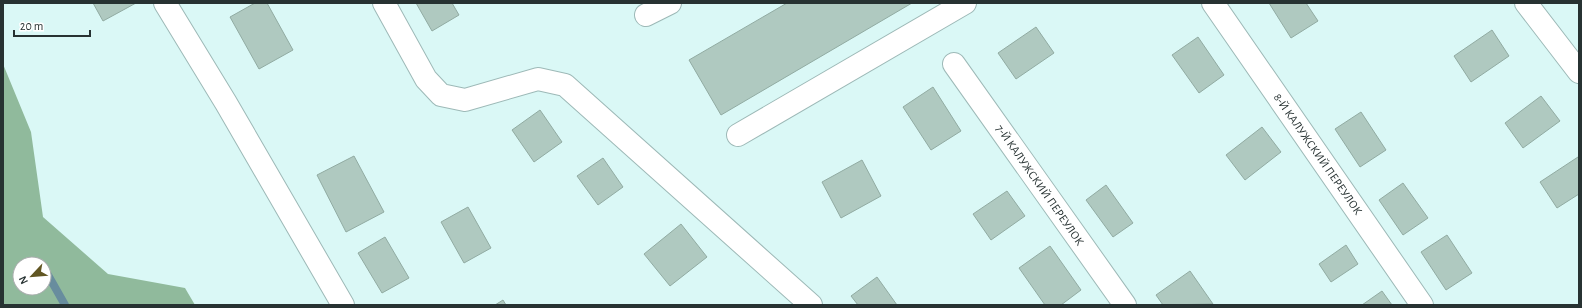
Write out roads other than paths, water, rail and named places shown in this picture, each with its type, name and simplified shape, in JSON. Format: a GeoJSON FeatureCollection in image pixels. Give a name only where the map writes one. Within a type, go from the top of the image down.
{"type":"FeatureCollection","features":[{"type":"Feature","properties":{"kind":"street"},"geometry":{"type":"LineString","coordinates":[[165,3],[226,104],[343,305]]}},
{"type":"Feature","properties":{"kind":"street"},"geometry":{"type":"LineString","coordinates":[[384,3],[426,79],[440,96],[465,100],[538,79],[565,85],[811,305]]}},
{"type":"Feature","properties":{"kind":"street"},"geometry":{"type":"LineString","coordinates":[[646,15],[670,3]]}},
{"type":"Feature","properties":{"kind":"street"},"geometry":{"type":"LineString","coordinates":[[738,135],[965,3]]}},
{"type":"Feature","properties":{"kind":"street","name":"8-Й КАЛУЖСКИЙ ПЕРЕУЛОК"},"geometry":{"type":"LineString","coordinates":[[1213,3],[1422,305]]}},
{"type":"Feature","properties":{"kind":"street"},"geometry":{"type":"LineString","coordinates":[[1526,3],[1579,72]]}},
{"type":"Feature","properties":{"kind":"street","name":"7-Й КАЛУЖСКИЙ ПЕРЕУЛОК"},"geometry":{"type":"LineString","coordinates":[[954,64],[1126,305]]}},
{"type":"Feature","properties":{"kind":"waterway"},"geometry":{"type":"LineString","coordinates":[[52,282],[65,305]]}}]}
